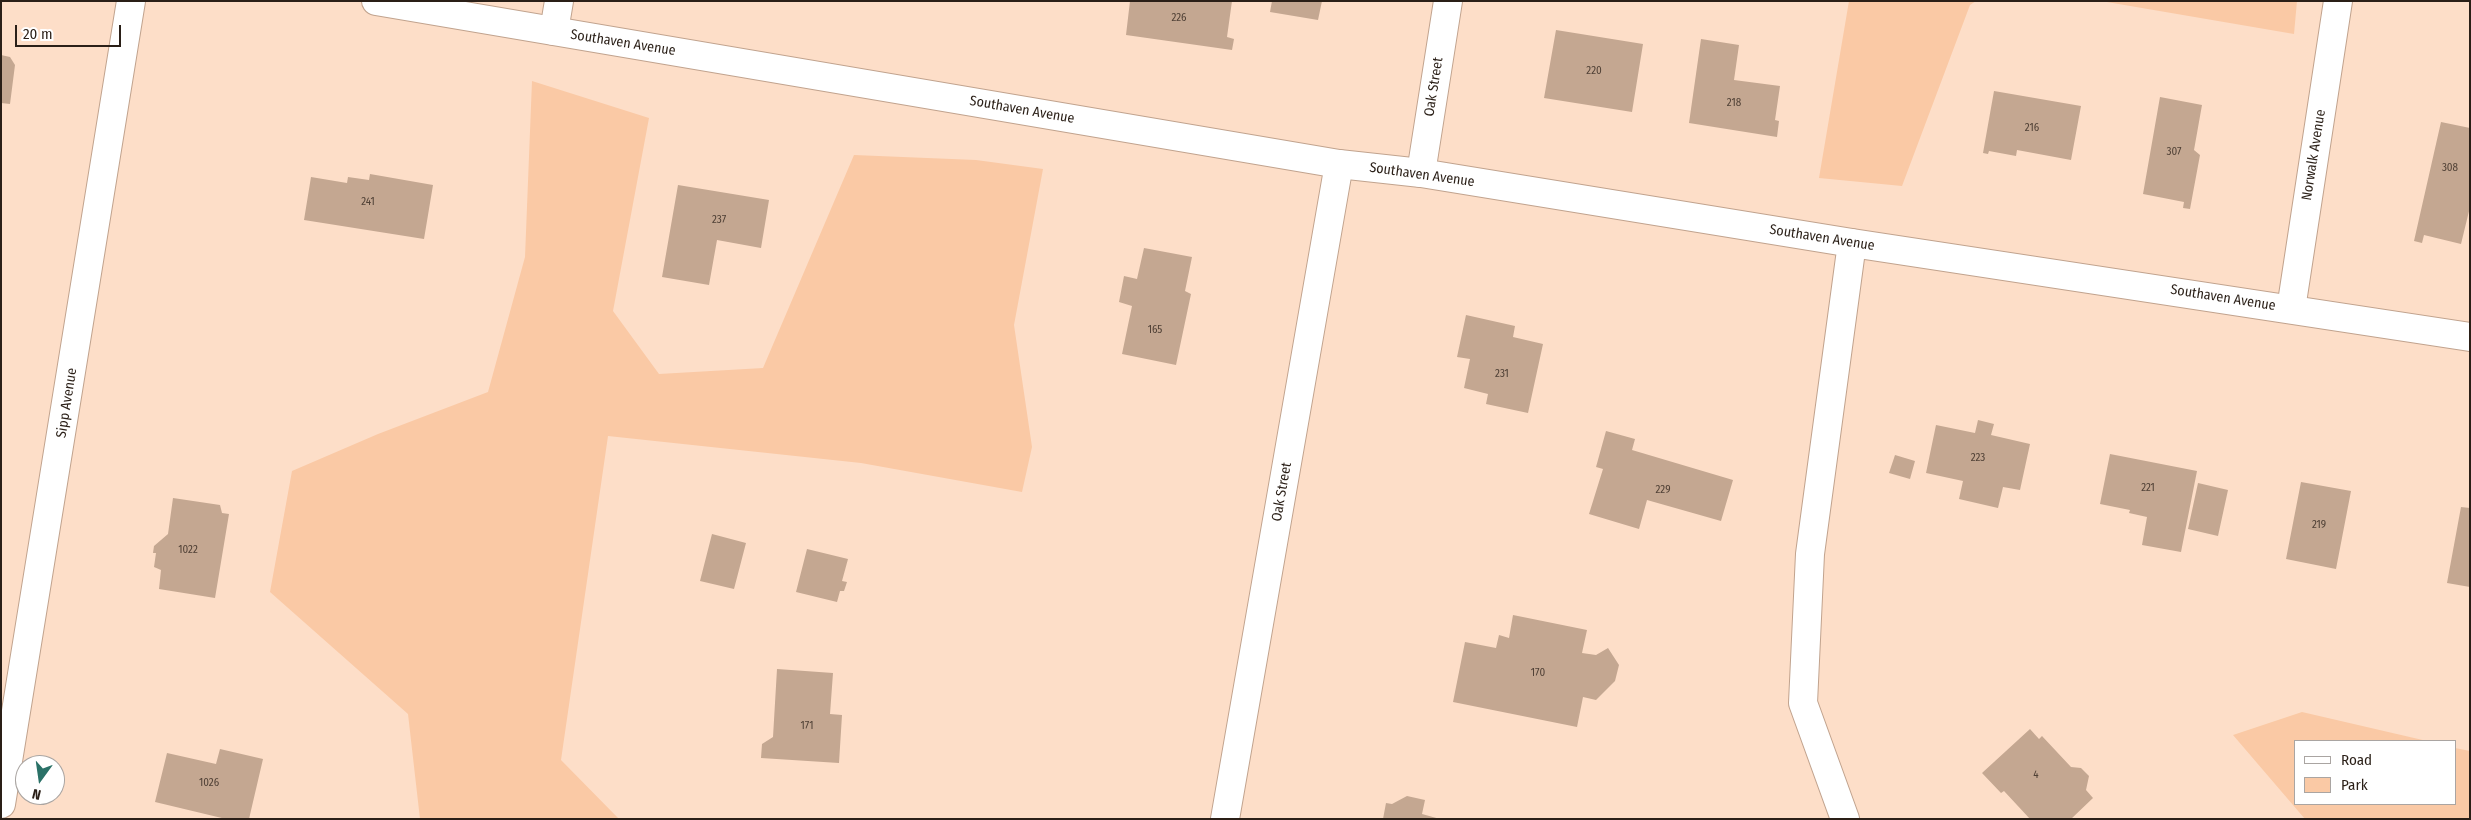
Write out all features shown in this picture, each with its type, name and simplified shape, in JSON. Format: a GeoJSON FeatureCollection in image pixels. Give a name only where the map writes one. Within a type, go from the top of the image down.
{"type":"FeatureCollection","features":[{"type":"Feature","properties":{"kind":"street","name":"Sipp Avenue"},"geometry":{"type":"LineString","coordinates":[[1,804],[131,1]]}},
{"type":"Feature","properties":{"kind":"street","name":"Southaven Avenue"},"geometry":{"type":"LineString","coordinates":[[376,1],[1339,164],[1421,173],[1852,243],[2470,337]]}},
{"type":"Feature","properties":{"kind":"street"},"geometry":{"type":"LineString","coordinates":[[554,31],[559,1]]}},
{"type":"Feature","properties":{"kind":"street","name":"Oak Street"},"geometry":{"type":"LineString","coordinates":[[1421,173],[1448,1]]}},
{"type":"Feature","properties":{"kind":"street","name":"Norwalk Avenue"},"geometry":{"type":"LineString","coordinates":[[2291,309],[2338,1]]}},
{"type":"Feature","properties":{"kind":"street","name":"Oak Street"},"geometry":{"type":"LineString","coordinates":[[1225,819],[1339,164]]}},
{"type":"Feature","properties":{"kind":"street"},"geometry":{"type":"LineString","coordinates":[[1845,819],[1803,703],[1810,554],[1852,243]]}},
{"type":"Feature","properties":{"kind":"green space"},"geometry":{"type":"Polygon","coordinates":[[[1849,1],[1976,1],[1970,5],[1902,186],[1819,178],[1849,1]]]}},
{"type":"Feature","properties":{"kind":"green space"},"geometry":{"type":"Polygon","coordinates":[[[2101,1],[2297,1],[2294,34],[2101,1]]]}},
{"type":"Feature","properties":{"kind":"green space"},"geometry":{"type":"Polygon","coordinates":[[[532,81],[649,118],[613,311],[659,374],[763,368],[854,155],[976,160],[1043,169],[1014,325],[1032,447],[1022,492],[861,463],[608,436],[561,760],[619,819],[420,819],[408,714],[270,592],[292,471],[378,434],[488,392],[525,257],[532,81]]]}},
{"type":"Feature","properties":{"kind":"green space"},"geometry":{"type":"Polygon","coordinates":[[[2302,712],[2423,740],[2294,740],[2294,805],[2456,805],[2456,748],[2470,751],[2470,819],[2305,819],[2233,735],[2302,712]]]}},
{"type":"Feature","properties":{"kind":"building"},"geometry":{"type":"Polygon","coordinates":[[[1130,1],[1232,1],[1227,37],[1234,39],[1232,50],[1126,35],[1130,1]]]}},
{"type":"Feature","properties":{"kind":"building"},"geometry":{"type":"Polygon","coordinates":[[[1272,1],[1322,1],[1318,20],[1270,12],[1272,1]]]}},
{"type":"Feature","properties":{"kind":"building"},"geometry":{"type":"Polygon","coordinates":[[[1556,30],[1643,44],[1632,112],[1544,98],[1556,30]]]}},
{"type":"Feature","properties":{"kind":"building"},"geometry":{"type":"Polygon","coordinates":[[[1701,39],[1739,45],[1734,80],[1780,86],[1775,120],[1779,121],[1777,137],[1689,123],[1701,39]]]}},
{"type":"Feature","properties":{"kind":"building"},"geometry":{"type":"Polygon","coordinates":[[[1,55],[10,57],[15,65],[10,104],[1,103],[1,55]]]}},
{"type":"Feature","properties":{"kind":"building"},"geometry":{"type":"Polygon","coordinates":[[[1994,91],[2081,106],[2071,160],[2017,150],[2016,156],[1989,151],[1988,154],[1983,153],[1994,91]]]}},
{"type":"Feature","properties":{"kind":"building"},"geometry":{"type":"Polygon","coordinates":[[[2160,97],[2202,105],[2194,150],[2200,155],[2190,209],[2183,208],[2184,202],[2143,194],[2160,97]]]}},
{"type":"Feature","properties":{"kind":"building"},"geometry":{"type":"Polygon","coordinates":[[[2441,122],[2470,128],[2470,207],[2461,244],[2424,235],[2422,243],[2414,241],[2441,122]]]}},
{"type":"Feature","properties":{"kind":"building"},"geometry":{"type":"Polygon","coordinates":[[[370,174],[433,185],[424,239],[304,220],[311,177],[347,183],[348,177],[369,180],[370,174]]]}},
{"type":"Feature","properties":{"kind":"building"},"geometry":{"type":"Polygon","coordinates":[[[678,185],[769,200],[761,248],[717,240],[709,285],[662,277],[678,185]]]}},
{"type":"Feature","properties":{"kind":"building"},"geometry":{"type":"Polygon","coordinates":[[[1144,248],[1192,257],[1185,291],[1191,294],[1176,365],[1122,354],[1132,306],[1119,302],[1124,276],[1137,279],[1144,248]]]}},
{"type":"Feature","properties":{"kind":"building"},"geometry":{"type":"Polygon","coordinates":[[[1466,315],[1515,326],[1513,337],[1543,344],[1528,413],[1486,404],[1488,394],[1464,388],[1470,359],[1457,357],[1466,315]]]}},
{"type":"Feature","properties":{"kind":"building"},"geometry":{"type":"Polygon","coordinates":[[[1978,420],[1994,424],[1991,435],[2030,444],[2020,490],[2003,487],[1998,508],[1959,499],[1963,481],[1926,473],[1936,425],[1975,433],[1978,420]]]}},
{"type":"Feature","properties":{"kind":"building"},"geometry":{"type":"Polygon","coordinates":[[[1606,431],[1635,439],[1632,450],[1733,480],[1721,521],[1647,500],[1639,529],[1589,514],[1603,469],[1596,467],[1606,431]]]}},
{"type":"Feature","properties":{"kind":"building"},"geometry":{"type":"Polygon","coordinates":[[[2110,454],[2197,471],[2181,552],[2142,545],[2147,517],[2129,513],[2130,510],[2100,504],[2110,454]]]}},
{"type":"Feature","properties":{"kind":"building"},"geometry":{"type":"Polygon","coordinates":[[[1895,455],[1915,461],[1910,479],[1889,473],[1895,455]]]}},
{"type":"Feature","properties":{"kind":"building"},"geometry":{"type":"Polygon","coordinates":[[[2301,482],[2351,491],[2336,569],[2286,559],[2301,482]]]}},
{"type":"Feature","properties":{"kind":"building"},"geometry":{"type":"Polygon","coordinates":[[[2198,483],[2228,490],[2218,536],[2188,529],[2198,483]]]}},
{"type":"Feature","properties":{"kind":"building"},"geometry":{"type":"Polygon","coordinates":[[[173,498],[220,505],[222,513],[229,514],[215,598],[159,589],[161,570],[154,567],[156,553],[153,553],[154,546],[168,534],[173,498]]]}},
{"type":"Feature","properties":{"kind":"building"},"geometry":{"type":"Polygon","coordinates":[[[2461,507],[2470,508],[2470,587],[2447,583],[2461,507]]]}},
{"type":"Feature","properties":{"kind":"building"},"geometry":{"type":"Polygon","coordinates":[[[712,534],[746,543],[734,589],[700,581],[712,534]]]}},
{"type":"Feature","properties":{"kind":"building"},"geometry":{"type":"Polygon","coordinates":[[[807,549],[848,559],[842,581],[847,582],[844,591],[840,591],[837,602],[796,592],[807,549]]]}},
{"type":"Feature","properties":{"kind":"building"},"geometry":{"type":"Polygon","coordinates":[[[1513,615],[1587,630],[1582,653],[1596,655],[1608,648],[1619,665],[1615,681],[1596,700],[1583,697],[1577,727],[1453,702],[1465,642],[1496,648],[1499,635],[1509,638],[1513,615]]]}},
{"type":"Feature","properties":{"kind":"building"},"geometry":{"type":"Polygon","coordinates":[[[777,669],[833,673],[830,714],[842,715],[839,763],[761,758],[762,744],[773,737],[777,669]]]}},
{"type":"Feature","properties":{"kind":"building"},"geometry":{"type":"Polygon","coordinates":[[[2030,729],[2039,739],[2042,736],[2071,767],[2081,768],[2089,776],[2086,790],[2093,798],[2071,819],[2030,819],[2004,791],[2001,793],[1982,773],[2030,729]]]}},
{"type":"Feature","properties":{"kind":"building"},"geometry":{"type":"Polygon","coordinates":[[[220,749],[263,759],[249,819],[226,819],[155,802],[167,753],[216,764],[220,749]]]}},
{"type":"Feature","properties":{"kind":"building"},"geometry":{"type":"Polygon","coordinates":[[[1407,796],[1425,800],[1422,814],[1440,819],[1383,819],[1386,803],[1392,804],[1407,796]]]}}]}
